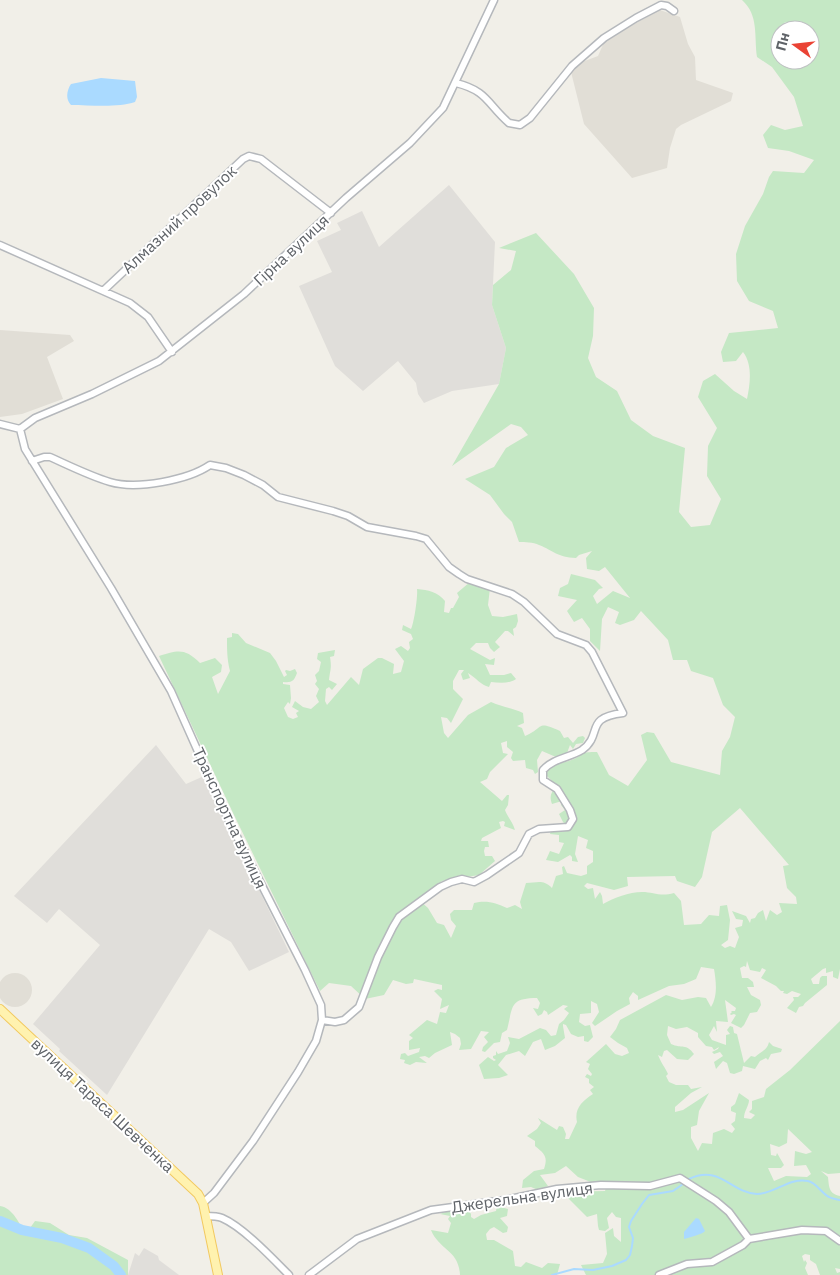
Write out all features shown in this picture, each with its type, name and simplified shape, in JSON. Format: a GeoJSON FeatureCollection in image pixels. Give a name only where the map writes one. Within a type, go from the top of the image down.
{"type":"FeatureCollection","features":[{"type":"Feature","properties":{"kind":"main road","name":"вулиця Тараса Шевченка"},"geometry":{"type":"LineString","coordinates":[[0,1010],[188,1183],[203,1203]]}},
{"type":"Feature","properties":{"kind":"main road"},"geometry":{"type":"LineString","coordinates":[[203,1203],[218,1275]]}},
{"type":"Feature","properties":{"kind":"street","name":"Гірна вулиця"},"geometry":{"type":"LineString","coordinates":[[20,429],[35,418],[149,367],[172,352],[244,294],[410,143],[443,108],[494,0]]}},
{"type":"Feature","properties":{"kind":"street"},"geometry":{"type":"LineString","coordinates":[[456,83],[481,93],[509,124],[520,125],[530,118],[572,66],[604,38],[636,18],[662,5],[674,11]]}},
{"type":"Feature","properties":{"kind":"street","name":"Алмазний провулок"},"geometry":{"type":"LineString","coordinates":[[103,291],[243,159],[249,156],[261,159],[331,213]]}},
{"type":"Feature","properties":{"kind":"street"},"geometry":{"type":"LineString","coordinates":[[0,245],[130,304],[148,317],[172,352]]}},
{"type":"Feature","properties":{"kind":"street"},"geometry":{"type":"LineString","coordinates":[[0,424],[20,429]]}},
{"type":"Feature","properties":{"kind":"street","name":"Транспортна вулиця"},"geometry":{"type":"LineString","coordinates":[[20,429],[23,443],[32,461],[111,588],[171,691],[229,821],[318,996],[322,1012],[322,1020],[316,1040],[298,1072],[253,1141],[214,1193],[203,1203]]}},
{"type":"Feature","properties":{"kind":"street"},"geometry":{"type":"LineString","coordinates":[[32,461],[50,457],[112,483],[145,484],[201,472],[210,465],[226,468],[264,485],[278,496],[348,516],[367,526],[426,539],[449,566],[459,574],[467,579],[512,594],[524,602],[557,634],[586,645],[592,652],[624,713],[609,715],[601,719],[590,742],[584,748],[573,755],[553,761],[544,770],[544,780],[557,789],[570,810],[573,819],[568,827],[539,829],[530,834],[518,853],[487,875],[474,882],[462,879],[450,882],[399,917],[378,958],[360,1007],[344,1020],[335,1022],[322,1020]]}},
{"type":"Feature","properties":{"kind":"street","name":"Джерельна вулиця"},"geometry":{"type":"LineString","coordinates":[[309,1275],[357,1239],[431,1210],[505,1200],[557,1189],[601,1185],[650,1186],[680,1178],[716,1201],[729,1212],[748,1239]]}},
{"type":"Feature","properties":{"kind":"street"},"geometry":{"type":"LineString","coordinates":[[206,1216],[225,1219],[289,1275]]}},
{"type":"Feature","properties":{"kind":"street"},"geometry":{"type":"LineString","coordinates":[[658,1275],[686,1264],[712,1262],[742,1245],[748,1239],[802,1230],[826,1231],[840,1241]]}},
{"type":"Feature","properties":{"kind":"shaded area"},"geometry":{"type":"Polygon","coordinates":[[[660,10],[680,17],[688,44],[695,57],[696,80],[733,93],[731,101],[676,129],[670,148],[667,168],[632,178],[584,124],[571,72],[582,62],[598,56],[605,40],[660,10]]]}},
{"type":"Feature","properties":{"kind":"shaded area"},"geometry":{"type":"Polygon","coordinates":[[[449,185],[495,242],[492,305],[506,348],[499,384],[452,391],[424,403],[418,394],[416,383],[398,361],[363,391],[335,366],[299,286],[332,272],[317,241],[341,230],[337,223],[362,211],[379,247],[449,185]]]}},
{"type":"Feature","properties":{"kind":"shaded area"},"geometry":{"type":"Polygon","coordinates":[[[0,330],[70,335],[74,341],[47,357],[63,399],[22,414],[0,417],[0,330]]]}},
{"type":"Feature","properties":{"kind":"shaded area"},"geometry":{"type":"Polygon","coordinates":[[[156,745],[186,784],[204,776],[289,952],[249,971],[231,942],[209,929],[107,1095],[33,1024],[100,945],[59,909],[47,923],[14,896],[156,745]]]}},
{"type":"Feature","properties":{"kind":"shaded area"},"geometry":{"type":"Polygon","coordinates":[[[15,973],[27,978],[32,990],[27,1002],[15,1007],[3,1002],[-2,990],[3,978],[15,973]]]}},
{"type":"Feature","properties":{"kind":"shaded area"},"geometry":{"type":"Polygon","coordinates":[[[144,1248],[158,1256],[159,1260],[179,1275],[128,1275],[135,1253],[139,1256],[144,1248]]]}},
{"type":"Feature","properties":{"kind":"green space"},"geometry":{"type":"Polygon","coordinates":[[[742,0],[840,0],[840,969],[838,979],[833,977],[833,971],[826,973],[826,968],[811,979],[813,984],[819,984],[822,976],[827,976],[827,985],[803,1006],[799,1007],[796,1013],[787,1008],[794,1000],[793,997],[798,997],[801,994],[792,991],[787,994],[783,993],[784,991],[761,978],[766,970],[762,968],[760,972],[750,970],[747,961],[746,967],[740,968],[742,978],[748,978],[753,982],[754,987],[747,987],[751,995],[760,1000],[761,1005],[757,1012],[750,1013],[741,1028],[731,1023],[736,1015],[731,1015],[731,1011],[735,1011],[736,1008],[725,1000],[728,1022],[716,1021],[717,1032],[714,1026],[709,1035],[712,1040],[726,1045],[726,1035],[730,1034],[727,1030],[730,1026],[733,1027],[734,1033],[737,1034],[744,1063],[751,1056],[755,1057],[764,1051],[769,1042],[773,1046],[782,1049],[781,1052],[771,1054],[768,1060],[766,1058],[760,1061],[755,1069],[743,1066],[742,1071],[734,1074],[730,1073],[727,1063],[723,1061],[716,1069],[714,1062],[723,1056],[720,1052],[714,1054],[712,1052],[719,1047],[714,1050],[712,1047],[706,1046],[698,1037],[698,1033],[687,1027],[676,1029],[668,1026],[667,1035],[671,1044],[686,1047],[694,1054],[688,1060],[677,1059],[667,1050],[664,1051],[662,1057],[658,1055],[668,1074],[666,1076],[669,1082],[676,1085],[688,1085],[691,1089],[702,1087],[691,1093],[675,1107],[675,1112],[683,1110],[709,1093],[699,1111],[697,1125],[691,1127],[691,1138],[698,1151],[702,1143],[712,1144],[713,1133],[724,1129],[732,1133],[735,1129],[731,1124],[735,1121],[736,1113],[731,1111],[731,1107],[735,1104],[739,1093],[749,1100],[744,1118],[751,1119],[755,1115],[749,1112],[752,1109],[752,1101],[764,1097],[766,1089],[790,1070],[840,1021],[840,1173],[828,1174],[821,1171],[828,1177],[829,1187],[832,1192],[840,1196],[840,1269],[835,1268],[837,1273],[840,1272],[840,1275],[820,1275],[816,1264],[810,1260],[810,1255],[805,1254],[802,1256],[804,1262],[805,1260],[807,1263],[805,1268],[808,1275],[586,1275],[581,1265],[603,1263],[607,1254],[605,1233],[613,1228],[614,1236],[621,1242],[621,1218],[616,1217],[612,1212],[607,1218],[609,1228],[605,1231],[599,1230],[597,1214],[587,1217],[562,1192],[605,1191],[606,1188],[578,1177],[566,1166],[555,1173],[540,1175],[548,1186],[538,1190],[531,1187],[522,1188],[523,1180],[534,1171],[544,1169],[546,1159],[535,1146],[535,1141],[527,1136],[537,1129],[541,1123],[538,1118],[557,1130],[559,1126],[563,1127],[566,1134],[565,1139],[569,1139],[577,1122],[578,1109],[593,1094],[590,1090],[594,1087],[589,1083],[589,1079],[585,1077],[587,1074],[591,1076],[592,1074],[588,1069],[590,1064],[586,1062],[606,1044],[615,1054],[622,1056],[629,1053],[627,1048],[610,1037],[620,1020],[666,995],[682,1000],[698,997],[706,998],[711,1007],[716,993],[714,969],[701,967],[696,979],[684,984],[669,986],[638,1000],[638,996],[633,992],[629,998],[630,1004],[595,1026],[592,1023],[599,1012],[597,1004],[591,1001],[591,1013],[580,1014],[579,1022],[585,1026],[590,1025],[593,1037],[588,1042],[584,1041],[584,1036],[578,1037],[571,1034],[566,1025],[563,1024],[565,1038],[555,1046],[545,1050],[541,1039],[533,1042],[525,1056],[519,1051],[506,1055],[498,1065],[508,1075],[499,1078],[484,1079],[479,1065],[488,1057],[494,1061],[496,1060],[493,1056],[496,1055],[496,1051],[498,1054],[507,1051],[510,1043],[508,1037],[519,1039],[540,1028],[546,1030],[551,1036],[556,1035],[559,1024],[569,1013],[564,1009],[568,1006],[563,1005],[548,1015],[544,1010],[538,1016],[533,1008],[538,1009],[540,1003],[537,998],[521,1000],[514,1005],[507,1030],[502,1033],[500,1042],[494,1043],[485,1052],[482,1051],[483,1047],[488,1042],[484,1037],[489,1032],[481,1031],[471,1049],[459,1050],[460,1038],[450,1032],[452,1045],[429,1058],[425,1056],[419,1057],[427,1063],[416,1062],[410,1065],[404,1063],[405,1060],[400,1059],[401,1054],[405,1053],[408,1056],[419,1052],[420,1048],[409,1050],[409,1041],[413,1038],[409,1035],[427,1020],[437,1024],[440,1012],[446,1013],[449,1005],[440,1009],[442,999],[434,991],[442,990],[442,985],[414,979],[413,983],[406,984],[393,980],[384,995],[365,999],[351,986],[329,983],[320,991],[159,656],[171,652],[181,652],[190,655],[200,663],[215,658],[222,665],[221,672],[212,677],[218,694],[230,671],[227,638],[232,637],[232,633],[238,634],[246,643],[270,653],[284,677],[287,675],[286,670],[295,669],[297,673],[294,680],[283,682],[283,684],[290,685],[290,704],[288,702],[284,708],[288,717],[293,719],[298,717],[296,713],[299,711],[292,707],[295,701],[303,707],[311,709],[319,702],[316,696],[319,689],[315,684],[317,681],[315,675],[319,671],[321,662],[317,659],[318,653],[335,650],[334,656],[330,657],[329,680],[337,684],[332,690],[329,687],[326,689],[325,701],[327,705],[351,677],[359,685],[363,669],[378,658],[394,664],[393,674],[401,672],[404,661],[395,649],[401,646],[408,651],[410,648],[409,642],[413,639],[411,634],[402,630],[403,625],[411,629],[417,589],[439,595],[445,601],[444,612],[449,613],[459,597],[457,593],[470,582],[490,588],[488,605],[492,616],[503,617],[517,614],[518,621],[513,629],[514,636],[505,631],[495,642],[500,647],[494,652],[488,643],[476,643],[470,649],[490,660],[495,658],[494,665],[485,664],[490,675],[511,673],[516,679],[501,683],[491,682],[489,687],[468,673],[470,678],[463,680],[461,674],[464,670],[459,670],[453,681],[453,689],[463,699],[451,723],[447,718],[441,717],[444,733],[448,738],[468,715],[491,702],[523,713],[524,723],[517,726],[522,728],[525,736],[541,726],[547,726],[560,731],[564,738],[568,737],[573,743],[578,737],[583,736],[585,738],[583,743],[576,744],[573,749],[570,745],[567,753],[556,757],[542,751],[537,760],[538,772],[535,774],[533,770],[526,768],[525,760],[513,761],[511,758],[513,752],[507,747],[507,741],[501,743],[503,753],[508,754],[490,772],[487,779],[480,782],[502,801],[509,795],[508,805],[505,810],[515,830],[504,826],[505,822],[503,821],[499,822],[501,828],[482,838],[481,841],[488,841],[489,847],[485,847],[485,856],[492,856],[495,861],[479,875],[442,881],[419,900],[428,908],[437,923],[444,925],[451,938],[456,926],[451,920],[450,914],[454,910],[472,910],[474,903],[483,902],[495,903],[507,908],[515,905],[522,909],[520,902],[526,883],[543,882],[552,888],[556,876],[563,874],[562,867],[564,866],[567,873],[581,876],[587,874],[587,866],[593,862],[593,851],[586,848],[588,840],[578,836],[575,854],[578,862],[572,861],[570,855],[558,862],[546,860],[550,851],[559,854],[564,843],[559,842],[559,835],[550,834],[551,831],[561,832],[570,828],[563,822],[559,814],[565,810],[561,805],[562,801],[552,804],[551,801],[551,794],[557,786],[546,775],[554,765],[570,761],[585,753],[597,752],[609,775],[628,786],[647,760],[641,735],[647,732],[654,733],[671,762],[720,775],[722,751],[730,737],[735,717],[723,705],[713,678],[691,671],[687,660],[673,660],[668,640],[641,611],[634,620],[620,625],[615,623],[619,612],[608,607],[602,619],[600,651],[590,641],[590,629],[582,618],[574,622],[567,611],[577,600],[558,596],[560,588],[568,584],[571,574],[595,580],[603,588],[599,589],[593,596],[597,604],[613,591],[630,598],[605,567],[599,571],[587,569],[586,558],[592,551],[579,555],[576,558],[560,555],[537,544],[519,542],[512,522],[490,495],[465,479],[494,467],[506,448],[528,435],[521,427],[511,424],[452,466],[499,384],[506,348],[492,305],[493,285],[511,270],[516,251],[499,248],[536,233],[574,274],[594,308],[593,336],[588,358],[596,377],[617,391],[631,420],[653,436],[685,448],[679,512],[691,527],[710,525],[721,499],[707,476],[708,446],[717,428],[698,397],[703,381],[715,374],[734,391],[747,399],[750,381],[749,369],[743,352],[736,361],[723,362],[721,352],[729,333],[778,328],[773,311],[749,301],[737,281],[736,254],[745,226],[763,194],[773,171],[804,173],[814,160],[789,151],[768,148],[763,135],[771,125],[785,130],[803,126],[794,97],[774,70],[820,70],[820,20],[770,20],[770,66],[757,57],[755,26],[751,12],[742,0]],[[740,808],[712,832],[702,877],[695,887],[677,881],[675,876],[627,877],[628,886],[614,890],[587,883],[584,886],[588,889],[593,888],[595,899],[600,892],[603,904],[632,893],[642,892],[665,895],[674,893],[681,901],[684,925],[701,924],[709,915],[719,916],[720,906],[727,905],[730,920],[728,940],[721,945],[725,948],[730,946],[735,948],[739,937],[735,928],[742,926],[743,920],[736,919],[732,911],[746,916],[750,923],[751,919],[755,918],[763,910],[766,921],[770,910],[777,915],[782,912],[779,903],[797,904],[796,897],[787,888],[783,866],[789,865],[740,808]],[[788,1129],[787,1143],[779,1147],[770,1144],[771,1155],[776,1156],[777,1153],[784,1165],[781,1168],[768,1168],[774,1181],[786,1176],[807,1177],[811,1174],[806,1165],[794,1166],[795,1151],[806,1154],[812,1152],[788,1129]]]}},
{"type":"Feature","properties":{"kind":"green space"},"geometry":{"type":"Polygon","coordinates":[[[0,1206],[5,1207],[12,1213],[25,1235],[35,1221],[50,1223],[69,1235],[87,1238],[128,1260],[128,1275],[0,1275],[0,1206]]]}},
{"type":"Feature","properties":{"kind":"green space"},"geometry":{"type":"Polygon","coordinates":[[[497,1206],[508,1209],[507,1216],[500,1218],[508,1227],[507,1232],[503,1233],[494,1227],[486,1234],[487,1240],[494,1240],[513,1251],[515,1266],[521,1267],[526,1262],[542,1268],[548,1263],[560,1264],[557,1275],[460,1275],[456,1260],[439,1242],[431,1230],[448,1233],[451,1223],[448,1219],[450,1216],[440,1214],[448,1211],[465,1209],[469,1211],[474,1219],[496,1211],[497,1206]]]}},
{"type":"Feature","properties":{"kind":"water"},"geometry":{"type":"Polygon","coordinates":[[[101,78],[135,81],[137,97],[135,102],[112,106],[71,105],[67,95],[71,84],[101,78]]]}},
{"type":"Feature","properties":{"kind":"water"},"geometry":{"type":"Polygon","coordinates":[[[696,1218],[699,1219],[705,1231],[699,1235],[684,1239],[684,1232],[696,1218]]]}},
{"type":"Feature","properties":{"kind":"waterway"},"geometry":{"type":"LineString","coordinates":[[689,1179],[700,1175],[709,1175],[725,1180],[740,1189],[757,1194],[801,1180],[814,1184],[829,1197],[840,1200]]}},
{"type":"Feature","properties":{"kind":"waterway"},"geometry":{"type":"LineString","coordinates":[[552,1275],[574,1269],[593,1270],[612,1266],[626,1260],[630,1255],[633,1238],[629,1227],[642,1204],[649,1195],[673,1191],[683,1184]]}},
{"type":"Feature","properties":{"kind":"waterway"},"geometry":{"type":"LineString","coordinates":[[0,1221],[22,1230],[62,1238],[89,1248],[114,1266],[121,1275]]}}]}
